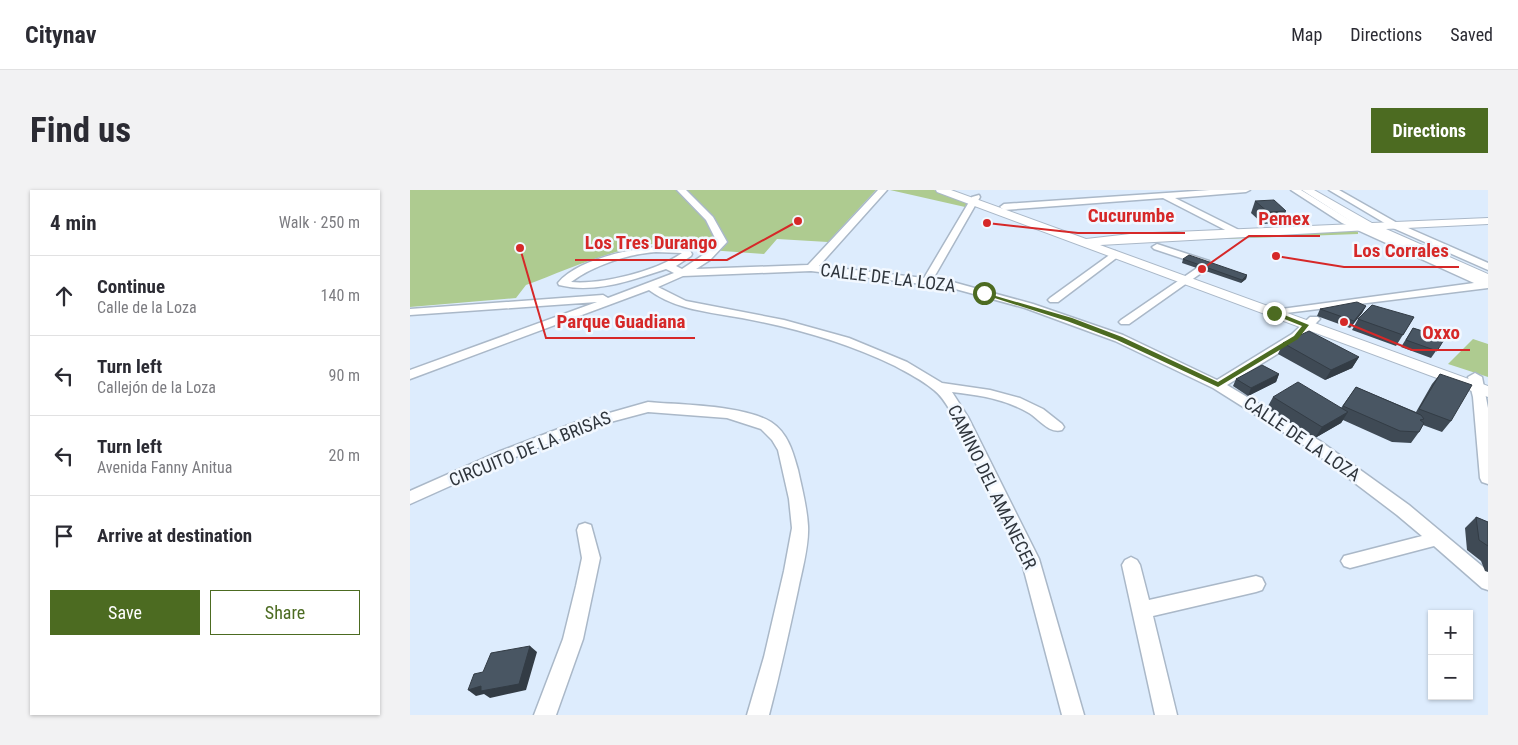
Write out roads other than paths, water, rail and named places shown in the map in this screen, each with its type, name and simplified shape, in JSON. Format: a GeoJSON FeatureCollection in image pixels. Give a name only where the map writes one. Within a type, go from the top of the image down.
{"type":"FeatureCollection","features":[{"type":"Feature","properties":{"kind":"main road"},"geometry":{"type":"LineString","coordinates":[[942,190],[1004,207],[1091,242]]}},
{"type":"Feature","properties":{"kind":"main road"},"geometry":{"type":"LineString","coordinates":[[958,190],[974,199],[1091,242],[1124,246],[1196,272],[1291,311],[1310,322]]}},
{"type":"Feature","properties":{"kind":"main road"},"geometry":{"type":"LineString","coordinates":[[1307,190],[1347,216],[1488,272]]}},
{"type":"Feature","properties":{"kind":"main road"},"geometry":{"type":"LineString","coordinates":[[1318,190],[1387,231],[1488,279]]}},
{"type":"Feature","properties":{"kind":"main road"},"geometry":{"type":"LineString","coordinates":[[1124,246],[1136,244],[1157,247],[1387,231],[1488,221]]}},
{"type":"Feature","properties":{"kind":"main road"},"geometry":{"type":"LineString","coordinates":[[1124,246],[1238,233],[1488,230]]}},
{"type":"Feature","properties":{"kind":"main road"},"geometry":{"type":"LineString","coordinates":[[1196,272],[1274,313],[1310,322],[1482,384]]}},
{"type":"Feature","properties":{"kind":"street"},"geometry":{"type":"LineString","coordinates":[[410,375],[650,286],[683,273],[706,260],[722,242],[710,219],[681,190]]}},
{"type":"Feature","properties":{"kind":"street"},"geometry":{"type":"LineString","coordinates":[[811,268],[883,190]]}},
{"type":"Feature","properties":{"kind":"street"},"geometry":{"type":"LineString","coordinates":[[1152,190],[1238,233]]}},
{"type":"Feature","properties":{"kind":"street"},"geometry":{"type":"LineString","coordinates":[[1004,207],[1246,190]]}},
{"type":"Feature","properties":{"kind":"street"},"geometry":{"type":"LineString","coordinates":[[1295,190],[1333,214],[1488,267]]}},
{"type":"Feature","properties":{"kind":"street"},"geometry":{"type":"LineString","coordinates":[[1333,190],[1387,231],[1488,284]]}},
{"type":"Feature","properties":{"kind":"street"},"geometry":{"type":"LineString","coordinates":[[927,281],[974,199]]}},
{"type":"Feature","properties":{"kind":"street"},"geometry":{"type":"LineString","coordinates":[[1054,300],[1124,246]]}},
{"type":"Feature","properties":{"kind":"street"},"geometry":{"type":"LineString","coordinates":[[1125,322],[1196,272],[1204,262],[1157,247]]}},
{"type":"Feature","properties":{"kind":"street"},"geometry":{"type":"LineString","coordinates":[[667,266],[681,260],[687,252],[661,248],[634,252],[587,269],[564,283],[570,286],[593,284],[667,266],[683,273]]}},
{"type":"Feature","properties":{"kind":"street","name":"CALLE DE LA LOZA"},"geometry":{"type":"LineString","coordinates":[[683,273],[811,268],[927,281],[968,288],[1070,319],[1142,348],[1218,385],[1345,466],[1403,510],[1488,582]]}},
{"type":"Feature","properties":{"kind":"street"},"geometry":{"type":"LineString","coordinates":[[1274,313],[1488,284]]}},
{"type":"Feature","properties":{"kind":"street","name":"CAMINO DEL AMANECER"},"geometry":{"type":"LineString","coordinates":[[650,286],[659,294],[672,300],[781,322],[846,340],[895,362],[940,387],[949,397],[961,417],[1030,558],[1073,715]]}},
{"type":"Feature","properties":{"kind":"street"},"geometry":{"type":"LineString","coordinates":[[410,312],[619,297]]}},
{"type":"Feature","properties":{"kind":"street"},"geometry":{"type":"LineString","coordinates":[[1218,385],[1296,337],[1310,322]]}},
{"type":"Feature","properties":{"kind":"street"},"geometry":{"type":"LineString","coordinates":[[1482,384],[1480,397],[1488,478]]}},
{"type":"Feature","properties":{"kind":"street"},"geometry":{"type":"LineString","coordinates":[[940,387],[967,390],[1020,404],[1039,413],[1057,427]]}},
{"type":"Feature","properties":{"kind":"street","name":"CIRCUITO DE LA BRISAS"},"geometry":{"type":"LineString","coordinates":[[410,498],[503,456],[578,426],[648,407],[727,413],[766,426],[778,437],[785,450],[797,499],[800,528],[793,571],[774,657],[758,715]]}},
{"type":"Feature","properties":{"kind":"street"},"geometry":{"type":"LineString","coordinates":[[545,715],[573,639],[585,586],[591,558],[585,530]]}},
{"type":"Feature","properties":{"kind":"street"},"geometry":{"type":"LineString","coordinates":[[1350,560],[1436,539]]}},
{"type":"Feature","properties":{"kind":"street"},"geometry":{"type":"LineString","coordinates":[[1131,565],[1166,715]]}},
{"type":"Feature","properties":{"kind":"street"},"geometry":{"type":"LineString","coordinates":[[1142,610],[1256,584]]}},
{"type":"Feature","properties":{"kind":"place","name":"Los Tres Durango"},"geometry":{"type":"Point","coordinates":[798,221]}},
{"type":"Feature","properties":{"kind":"place","name":"Cucurumbe"},"geometry":{"type":"Point","coordinates":[987,223]}},
{"type":"Feature","properties":{"kind":"place","name":"Parque Guadiana"},"geometry":{"type":"Point","coordinates":[520,248]}},
{"type":"Feature","properties":{"kind":"place","name":"Los Corrales"},"geometry":{"type":"Point","coordinates":[1276,256]}},
{"type":"Feature","properties":{"kind":"place","name":"Pemex"},"geometry":{"type":"Point","coordinates":[1202,269]}},
{"type":"Feature","properties":{"kind":"place","name":"Oxxo"},"geometry":{"type":"Point","coordinates":[1344,322]}}]}
